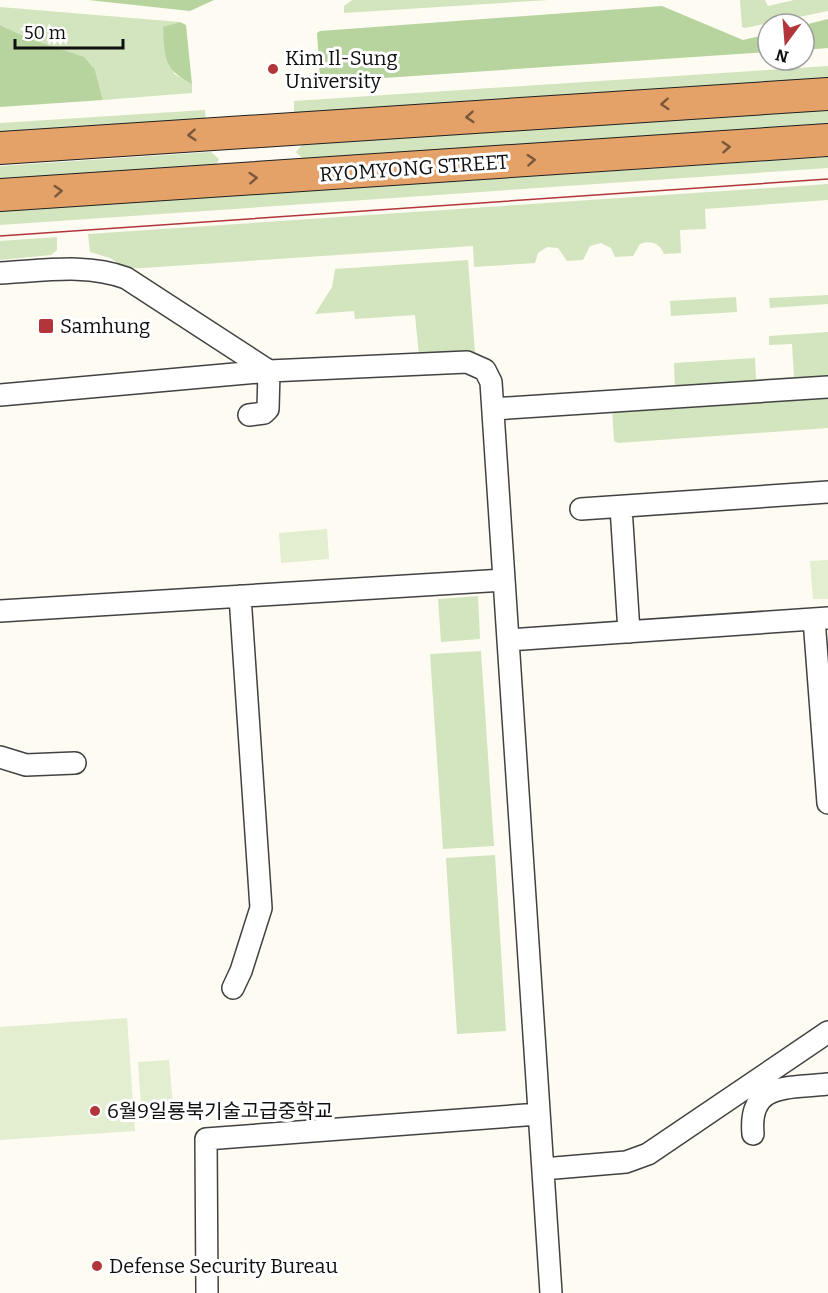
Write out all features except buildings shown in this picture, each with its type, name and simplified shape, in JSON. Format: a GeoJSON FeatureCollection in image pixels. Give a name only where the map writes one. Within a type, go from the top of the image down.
{"type":"FeatureCollection","features":[{"type":"Feature","properties":{"kind":"highway"},"geometry":{"type":"LineString","coordinates":[[0,148],[828,94]]}},
{"type":"Feature","properties":{"kind":"highway","name":"RYOMYONG STREET"},"geometry":{"type":"LineString","coordinates":[[0,195],[828,140]]}},
{"type":"Feature","properties":{"kind":"street"},"geometry":{"type":"LineString","coordinates":[[0,273],[91,269],[126,278],[269,371]]}},
{"type":"Feature","properties":{"kind":"street"},"geometry":{"type":"LineString","coordinates":[[0,395],[269,371],[467,362],[485,370],[491,382],[493,409],[551,1293]]}},
{"type":"Feature","properties":{"kind":"street"},"geometry":{"type":"LineString","coordinates":[[249,415],[264,413],[268,409],[269,371]]}},
{"type":"Feature","properties":{"kind":"street"},"geometry":{"type":"LineString","coordinates":[[493,409],[828,387]]}},
{"type":"Feature","properties":{"kind":"street"},"geometry":{"type":"LineString","coordinates":[[581,508],[828,492]]}},
{"type":"Feature","properties":{"kind":"street"},"geometry":{"type":"LineString","coordinates":[[621,507],[629,632]]}},
{"type":"Feature","properties":{"kind":"street"},"geometry":{"type":"LineString","coordinates":[[0,611],[504,580]]}},
{"type":"Feature","properties":{"kind":"street"},"geometry":{"type":"LineString","coordinates":[[233,988],[241,971],[261,908],[240,596]]}},
{"type":"Feature","properties":{"kind":"street"},"geometry":{"type":"LineString","coordinates":[[508,640],[821,619],[828,803]]}},
{"type":"Feature","properties":{"kind":"street"},"geometry":{"type":"LineString","coordinates":[[0,757],[26,765],[75,764]]}},
{"type":"Feature","properties":{"kind":"street"},"geometry":{"type":"LineString","coordinates":[[543,1169],[626,1162],[648,1154],[828,1032]]}},
{"type":"Feature","properties":{"kind":"street"},"geometry":{"type":"LineString","coordinates":[[753,1134],[754,1107],[760,1097],[776,1090],[828,1084]]}},
{"type":"Feature","properties":{"kind":"street"},"geometry":{"type":"LineString","coordinates":[[207,1293],[206,1139],[539,1114]]}},
{"type":"Feature","properties":{"kind":"green space"},"geometry":{"type":"Polygon","coordinates":[[[88,0],[214,0],[190,11],[88,0]]]}},
{"type":"Feature","properties":{"kind":"green space"},"geometry":{"type":"Polygon","coordinates":[[[352,0],[549,0],[344,13],[344,6],[352,0]]]}},
{"type":"Feature","properties":{"kind":"green space"},"geometry":{"type":"Polygon","coordinates":[[[740,0],[765,0],[768,6],[794,0],[828,0],[828,11],[816,13],[756,12],[756,26],[742,27],[740,0]]]}},
{"type":"Feature","properties":{"kind":"green space"},"geometry":{"type":"Polygon","coordinates":[[[662,6],[743,40],[756,37],[756,53],[325,82],[320,79],[317,33],[662,6]]]}},
{"type":"Feature","properties":{"kind":"green space"},"geometry":{"type":"Polygon","coordinates":[[[0,7],[180,22],[163,28],[174,74],[192,84],[192,93],[103,100],[95,70],[0,25],[0,7]]]}},
{"type":"Feature","properties":{"kind":"green space"},"geometry":{"type":"Polygon","coordinates":[[[828,19],[828,48],[816,49],[816,22],[828,19]]]}},
{"type":"Feature","properties":{"kind":"green space"},"geometry":{"type":"Polygon","coordinates":[[[180,22],[186,25],[192,84],[171,68],[165,55],[163,27],[180,22]]]}},
{"type":"Feature","properties":{"kind":"green space"},"geometry":{"type":"Polygon","coordinates":[[[0,25],[30,39],[84,57],[95,70],[103,100],[0,107],[0,25]]]}},
{"type":"Feature","properties":{"kind":"green space"},"geometry":{"type":"Polygon","coordinates":[[[828,66],[828,79],[294,113],[294,101],[756,71],[816,72],[816,67],[828,66]]]}},
{"type":"Feature","properties":{"kind":"green space"},"geometry":{"type":"Polygon","coordinates":[[[205,110],[206,122],[0,135],[0,123],[205,110]]]}},
{"type":"Feature","properties":{"kind":"green space"},"geometry":{"type":"Polygon","coordinates":[[[828,110],[828,124],[303,159],[296,152],[302,145],[828,110]]]}},
{"type":"Feature","properties":{"kind":"green space"},"geometry":{"type":"Polygon","coordinates":[[[211,152],[219,159],[216,165],[0,180],[0,166],[211,152]]]}},
{"type":"Feature","properties":{"kind":"green space"},"geometry":{"type":"Polygon","coordinates":[[[828,157],[828,168],[0,225],[0,211],[828,157]]]}},
{"type":"Feature","properties":{"kind":"green space"},"geometry":{"type":"Polygon","coordinates":[[[828,184],[828,200],[705,209],[706,229],[680,230],[681,253],[664,254],[657,245],[647,242],[640,244],[633,256],[615,257],[611,248],[601,243],[590,246],[583,260],[567,261],[558,248],[547,247],[538,253],[535,263],[474,267],[473,246],[127,269],[110,258],[90,252],[88,234],[828,184]]]}},
{"type":"Feature","properties":{"kind":"green space"},"geometry":{"type":"Polygon","coordinates":[[[57,237],[57,250],[51,255],[0,260],[0,241],[57,237]]]}},
{"type":"Feature","properties":{"kind":"green space"},"geometry":{"type":"Polygon","coordinates":[[[468,260],[475,352],[419,356],[415,315],[355,319],[354,311],[315,314],[332,287],[335,269],[468,260]]]}},
{"type":"Feature","properties":{"kind":"green space"},"geometry":{"type":"Polygon","coordinates":[[[828,295],[828,304],[770,308],[769,298],[828,295]]]}},
{"type":"Feature","properties":{"kind":"green space"},"geometry":{"type":"Polygon","coordinates":[[[736,297],[737,312],[671,316],[670,301],[736,297]]]}},
{"type":"Feature","properties":{"kind":"green space"},"geometry":{"type":"Polygon","coordinates":[[[828,332],[828,380],[675,389],[674,363],[755,358],[756,379],[794,377],[792,344],[769,345],[769,336],[828,332]]]}},
{"type":"Feature","properties":{"kind":"green space"},"geometry":{"type":"Polygon","coordinates":[[[828,394],[828,428],[618,443],[614,441],[612,408],[828,394]]]}},
{"type":"Feature","properties":{"kind":"green space"},"geometry":{"type":"Polygon","coordinates":[[[327,529],[329,559],[281,563],[279,533],[327,529]]]}},
{"type":"Feature","properties":{"kind":"green space"},"geometry":{"type":"Polygon","coordinates":[[[828,560],[828,599],[813,599],[810,561],[828,560]]]}},
{"type":"Feature","properties":{"kind":"green space"},"geometry":{"type":"Polygon","coordinates":[[[478,596],[480,639],[441,642],[438,599],[478,596]]]}},
{"type":"Feature","properties":{"kind":"green space"},"geometry":{"type":"Polygon","coordinates":[[[481,651],[494,846],[443,849],[430,654],[481,651]]]}},
{"type":"Feature","properties":{"kind":"green space"},"geometry":{"type":"Polygon","coordinates":[[[495,855],[506,1031],[457,1034],[446,858],[495,855]]]}},
{"type":"Feature","properties":{"kind":"green space"},"geometry":{"type":"Polygon","coordinates":[[[127,1018],[135,1131],[0,1140],[0,1027],[127,1018]]]}},
{"type":"Feature","properties":{"kind":"green space"},"geometry":{"type":"Polygon","coordinates":[[[169,1060],[174,1117],[142,1120],[138,1062],[169,1060]]]}},
{"type":"Feature","properties":{"kind":"tram line"},"geometry":{"type":"LineString","coordinates":[[0,236],[828,179]]}},
{"type":"Feature","properties":{"kind":"place","name":"Kim Il-Sung University"},"geometry":{"type":"Point","coordinates":[273,69]}},
{"type":"Feature","properties":{"kind":"place","name":"Samhung"},"geometry":{"type":"Point","coordinates":[46,326]}},
{"type":"Feature","properties":{"kind":"place","name":"6월9일룡북기술고급중학교"},"geometry":{"type":"Point","coordinates":[95,1111]}},
{"type":"Feature","properties":{"kind":"place","name":"Defense Security Bureau"},"geometry":{"type":"Point","coordinates":[97,1266]}}]}
